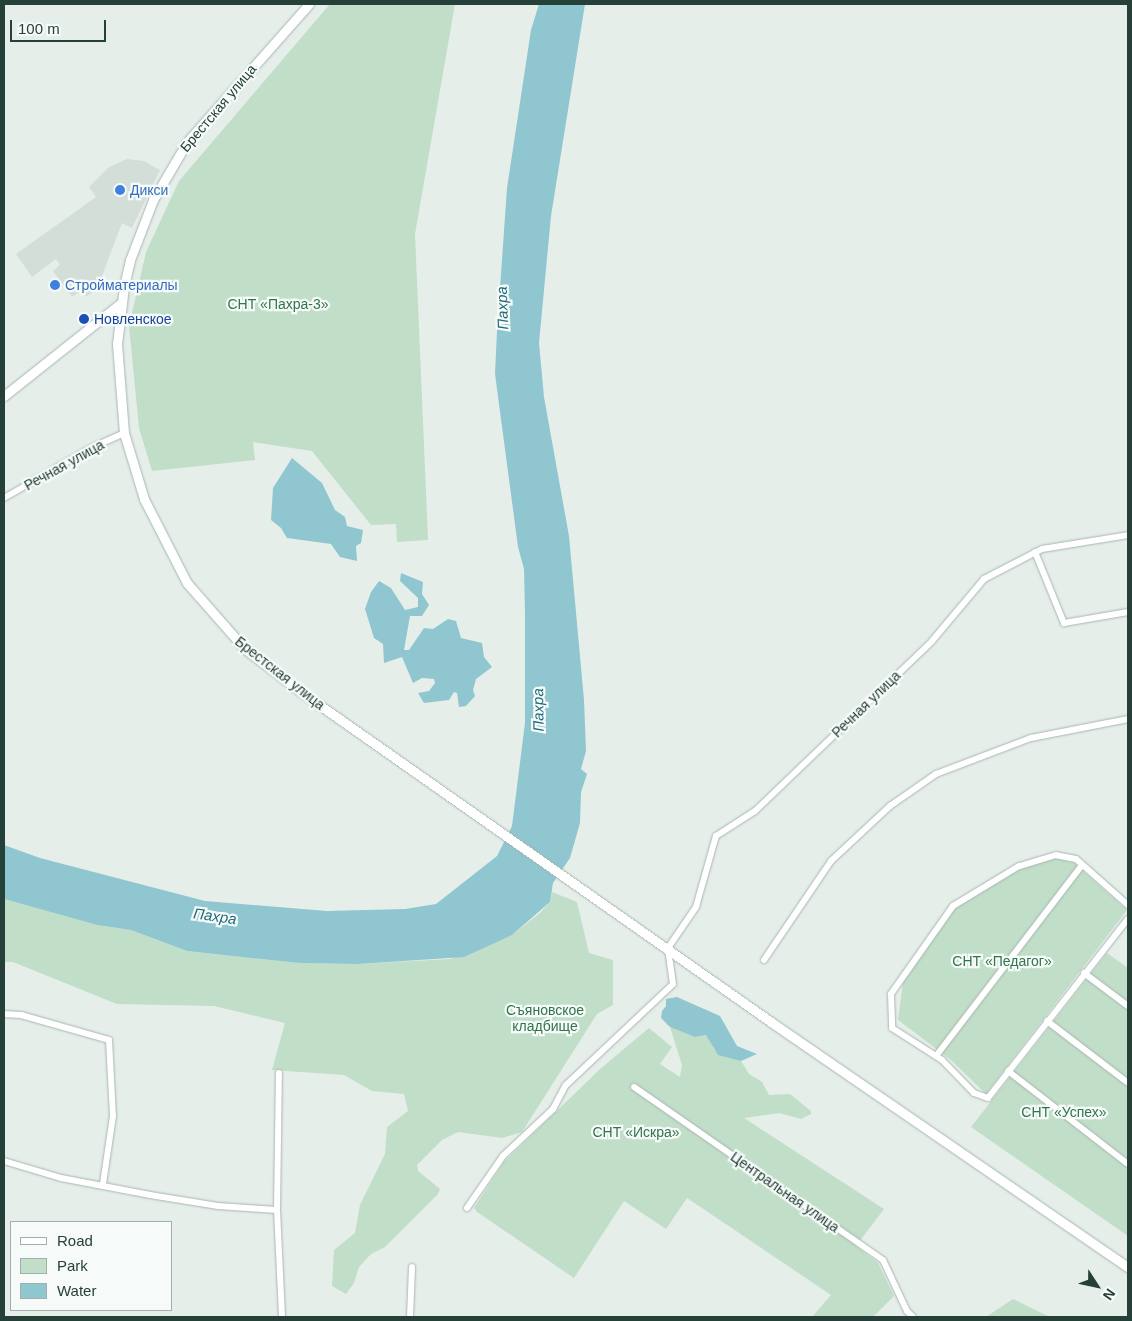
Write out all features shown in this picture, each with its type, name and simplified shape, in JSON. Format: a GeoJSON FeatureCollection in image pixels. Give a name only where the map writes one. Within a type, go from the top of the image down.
{"type":"FeatureCollection","features":[{"type":"Feature","properties":{"kind":"main road","name":"Брестская улица"},"geometry":{"type":"LineString","coordinates":[[309,4],[210,113],[177,157],[141,230],[121,303],[118,365],[124,433],[144,500],[157,531],[187,583],[220,624],[275,672],[452,799],[1128,1267]]}},
{"type":"Feature","properties":{"kind":"main road"},"geometry":{"type":"LineString","coordinates":[[4,396],[121,303]]}},
{"type":"Feature","properties":{"kind":"street","name":"Речная улица"},"geometry":{"type":"LineString","coordinates":[[4,498],[91,448],[124,433]]}},
{"type":"Feature","properties":{"kind":"street","name":"Речная улица"},"geometry":{"type":"LineString","coordinates":[[668,948],[696,907],[716,836],[755,811],[932,641],[984,579],[1035,552],[1128,535]]}},
{"type":"Feature","properties":{"kind":"street"},"geometry":{"type":"LineString","coordinates":[[1035,552],[1064,623],[1128,612]]}},
{"type":"Feature","properties":{"kind":"street"},"geometry":{"type":"LineString","coordinates":[[764,960],[830,861],[890,806],[936,774],[1031,738],[1128,719]]}},
{"type":"Feature","properties":{"kind":"street"},"geometry":{"type":"LineString","coordinates":[[1128,904],[1076,859],[1056,855],[1019,866],[953,906],[926,941],[891,994],[892,1028],[936,1056],[974,1093],[988,1098],[1128,918]]}},
{"type":"Feature","properties":{"kind":"street"},"geometry":{"type":"LineString","coordinates":[[936,1056],[1082,865]]}},
{"type":"Feature","properties":{"kind":"street"},"geometry":{"type":"LineString","coordinates":[[467,1208],[503,1156],[553,1109],[566,1086],[673,984],[668,948]]}},
{"type":"Feature","properties":{"kind":"street"},"geometry":{"type":"LineString","coordinates":[[1084,973],[1128,1006]]}},
{"type":"Feature","properties":{"kind":"street"},"geometry":{"type":"LineString","coordinates":[[4,1014],[21,1015],[109,1040],[113,1116],[103,1184]]}},
{"type":"Feature","properties":{"kind":"street"},"geometry":{"type":"LineString","coordinates":[[1047,1021],[1128,1083]]}},
{"type":"Feature","properties":{"kind":"street"},"geometry":{"type":"LineString","coordinates":[[1008,1072],[1128,1164]]}},
{"type":"Feature","properties":{"kind":"street"},"geometry":{"type":"LineString","coordinates":[[279,1073],[277,1210],[282,1317]]}},
{"type":"Feature","properties":{"kind":"street","name":"Центральная улица"},"geometry":{"type":"LineString","coordinates":[[634,1087],[883,1260],[907,1312],[913,1317]]}},
{"type":"Feature","properties":{"kind":"street"},"geometry":{"type":"LineString","coordinates":[[4,1161],[61,1178],[218,1206],[277,1210]]}},
{"type":"Feature","properties":{"kind":"street"},"geometry":{"type":"LineString","coordinates":[[410,1317],[412,1267]]}},
{"type":"Feature","properties":{"kind":"shaded area"},"geometry":{"type":"Polygon","coordinates":[[[127,159],[144,161],[160,170],[132,228],[122,223],[97,289],[86,297],[81,291],[72,297],[53,271],[60,265],[56,259],[32,277],[16,254],[96,197],[89,187],[109,167],[127,159]]]}},
{"type":"Feature","properties":{"kind":"green space","name":"СНТ «Пахра-3»"},"geometry":{"type":"Polygon","coordinates":[[[330,4],[455,4],[415,234],[428,540],[397,542],[396,524],[371,525],[312,451],[253,442],[255,460],[152,471],[139,428],[129,326],[146,252],[179,181],[330,4]]]}},
{"type":"Feature","properties":{"kind":"green space","name":"СНТ «Педагог»"},"geometry":{"type":"Polygon","coordinates":[[[1054,857],[1074,863],[1127,910],[986,1094],[951,1060],[898,1020],[903,982],[955,907],[1018,869],[1054,857]]]}},
{"type":"Feature","properties":{"kind":"green space","name":"Съяновское кладбище"},"geometry":{"type":"Polygon","coordinates":[[[552,892],[577,902],[589,953],[613,960],[613,1005],[597,1014],[522,1132],[502,1138],[458,1132],[442,1140],[417,1165],[418,1171],[440,1189],[438,1194],[385,1247],[371,1254],[359,1267],[354,1283],[346,1294],[332,1286],[334,1250],[355,1233],[360,1205],[385,1154],[387,1127],[408,1111],[404,1094],[372,1091],[344,1075],[272,1070],[285,1023],[214,1006],[117,1004],[13,962],[4,962],[4,899],[97,925],[131,930],[187,951],[299,963],[358,964],[450,959],[512,935],[540,913],[550,902],[552,892]]]}},
{"type":"Feature","properties":{"kind":"green space","name":"СНТ «Успех»"},"geometry":{"type":"Polygon","coordinates":[[[1107,953],[1128,968],[1128,1236],[971,1127],[1107,953]]]}},
{"type":"Feature","properties":{"kind":"green space","name":"СНТ «Искра»"},"geometry":{"type":"Polygon","coordinates":[[[670,1027],[695,1037],[707,1035],[715,1051],[741,1061],[749,1074],[762,1082],[769,1095],[790,1094],[811,1111],[811,1114],[801,1119],[779,1113],[744,1118],[884,1209],[856,1246],[878,1263],[894,1296],[873,1317],[812,1317],[831,1295],[687,1198],[666,1229],[624,1201],[574,1278],[477,1212],[474,1208],[504,1162],[599,1070],[649,1028],[672,1047],[660,1064],[680,1077],[682,1065],[670,1027]]]}},
{"type":"Feature","properties":{"kind":"green space"},"geometry":{"type":"Polygon","coordinates":[[[1013,1299],[1050,1317],[986,1317],[1013,1299]]]}},
{"type":"Feature","properties":{"kind":"water","name":"Пахра"},"geometry":{"type":"Polygon","coordinates":[[[539,4],[585,4],[551,216],[539,343],[544,397],[569,536],[584,700],[586,751],[581,769],[587,774],[581,792],[580,823],[570,858],[553,883],[550,902],[512,935],[464,957],[358,964],[299,963],[187,951],[131,930],[97,925],[4,899],[4,845],[40,858],[205,901],[327,911],[405,909],[436,904],[497,856],[512,826],[525,723],[525,615],[524,569],[518,547],[495,374],[497,331],[507,188],[531,30],[539,4]]]}},
{"type":"Feature","properties":{"kind":"water"},"geometry":{"type":"Polygon","coordinates":[[[292,458],[322,483],[335,510],[345,517],[347,526],[363,530],[361,543],[356,546],[357,561],[340,557],[331,544],[287,538],[281,528],[271,520],[273,488],[292,458]]]}},
{"type":"Feature","properties":{"kind":"water"},"geometry":{"type":"Polygon","coordinates":[[[401,573],[423,582],[422,594],[429,605],[422,616],[410,616],[404,650],[409,650],[424,628],[433,629],[448,619],[456,621],[461,638],[482,643],[484,657],[492,667],[476,679],[473,690],[475,696],[466,706],[459,707],[457,693],[454,692],[449,700],[424,703],[418,693],[429,691],[435,683],[434,679],[422,678],[413,683],[402,657],[384,663],[383,644],[374,638],[365,609],[371,592],[379,581],[391,588],[405,610],[418,607],[418,598],[400,581],[401,573]]]}},
{"type":"Feature","properties":{"kind":"water"},"geometry":{"type":"Polygon","coordinates":[[[677,997],[720,1016],[737,1046],[757,1054],[741,1061],[718,1055],[706,1035],[695,1037],[670,1027],[661,1018],[662,1011],[666,1006],[666,999],[677,997]]]}},
{"type":"Feature","properties":{"kind":"place","name":"Дикси"},"geometry":{"type":"Point","coordinates":[120,190]}},
{"type":"Feature","properties":{"kind":"place","name":"Стройматериалы"},"geometry":{"type":"Point","coordinates":[55,285]}},
{"type":"Feature","properties":{"kind":"place","name":"Новленское"},"geometry":{"type":"Point","coordinates":[84,319]}}]}
